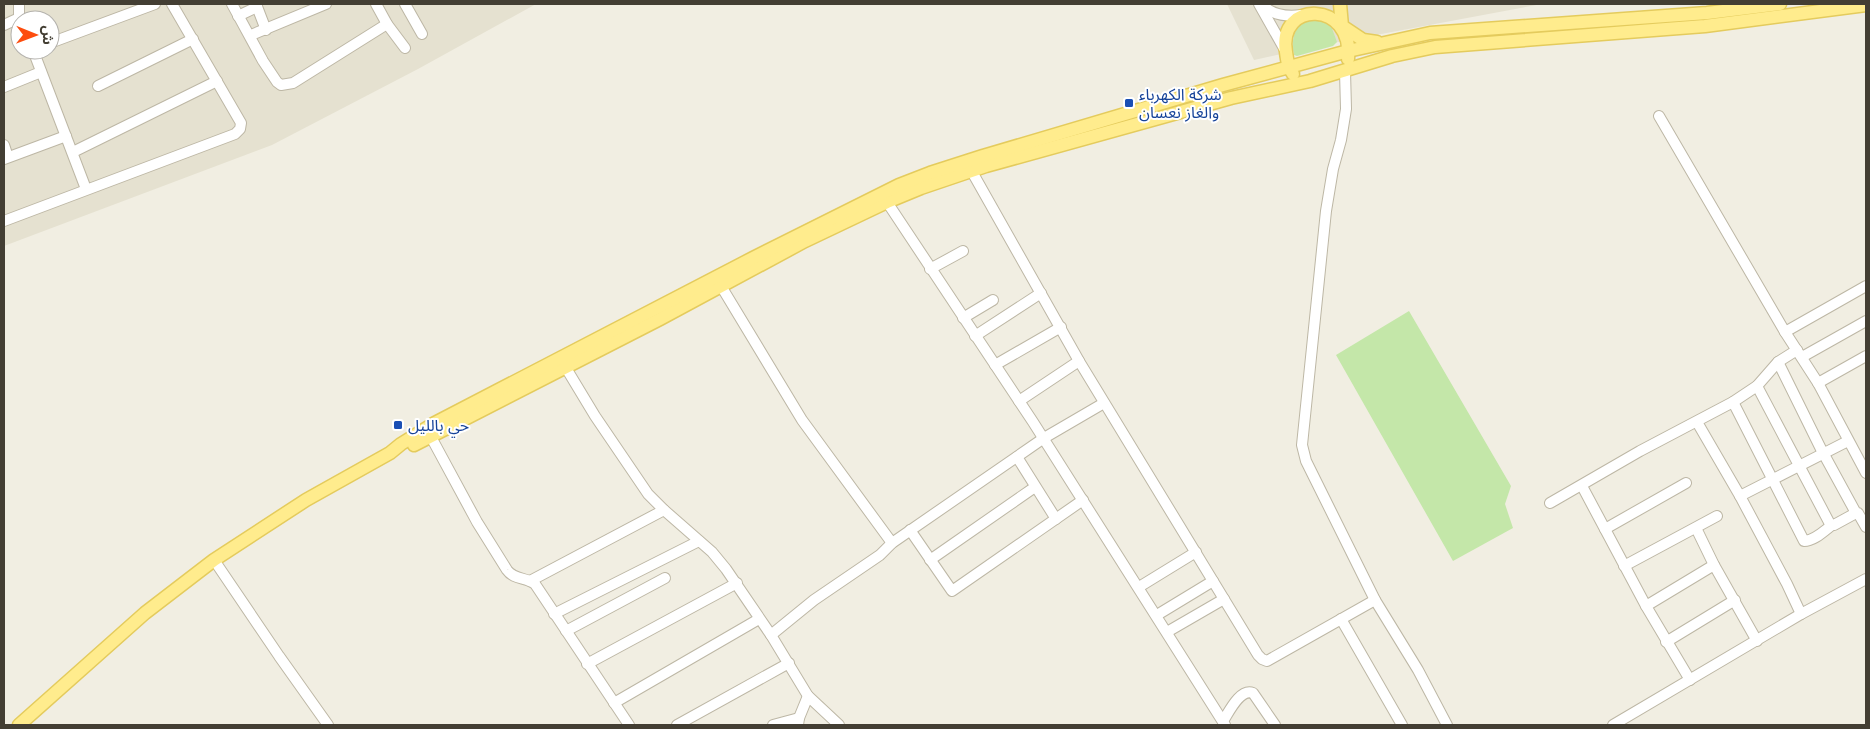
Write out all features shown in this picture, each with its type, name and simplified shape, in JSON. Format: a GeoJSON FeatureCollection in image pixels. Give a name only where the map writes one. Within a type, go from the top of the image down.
{"type":"FeatureCollection","features":[{"type":"Feature","properties":{"kind":"main road"},"geometry":{"type":"LineString","coordinates":[[1310,81],[1297,78],[1289,68],[1286,32],[1292,22],[1324,4]]}},
{"type":"Feature","properties":{"kind":"main road"},"geometry":{"type":"LineString","coordinates":[[1340,4],[1342,26],[1346,35],[1348,51],[1346,66],[1340,72]]}},
{"type":"Feature","properties":{"kind":"main road"},"geometry":{"type":"LineString","coordinates":[[19,725],[145,614],[214,560],[306,500],[390,453],[451,415],[753,258],[899,185],[983,156],[1223,85],[1385,42],[1430,33],[1698,14],[1780,4]]}},
{"type":"Feature","properties":{"kind":"main road"},"geometry":{"type":"LineString","coordinates":[[390,453],[405,449],[431,437],[566,368],[805,241],[887,202],[971,170],[1231,98],[1310,81],[1392,56],[1435,47],[1706,26],[1866,5]]}},
{"type":"Feature","properties":{"kind":"main road"},"geometry":{"type":"LineString","coordinates":[[1304,14],[1325,13],[1363,40],[1385,42]]}},
{"type":"Feature","properties":{"kind":"street"},"geometry":{"type":"LineString","coordinates":[[60,39],[155,4]]}},
{"type":"Feature","properties":{"kind":"street"},"geometry":{"type":"LineString","coordinates":[[4,221],[238,132],[241,123],[172,4]]}},
{"type":"Feature","properties":{"kind":"street"},"geometry":{"type":"LineString","coordinates":[[232,4],[251,35],[263,61],[277,82],[286,85],[322,66],[387,24]]}},
{"type":"Feature","properties":{"kind":"street"},"geometry":{"type":"LineString","coordinates":[[251,35],[326,4]]}},
{"type":"Feature","properties":{"kind":"street"},"geometry":{"type":"LineString","coordinates":[[376,4],[387,24],[405,48]]}},
{"type":"Feature","properties":{"kind":"street"},"geometry":{"type":"LineString","coordinates":[[406,4],[422,34]]}},
{"type":"Feature","properties":{"kind":"street"},"geometry":{"type":"LineString","coordinates":[[1260,4],[1266,9],[1281,15],[1304,14]]}},
{"type":"Feature","properties":{"kind":"street"},"geometry":{"type":"LineString","coordinates":[[1260,4],[1286,50]]}},
{"type":"Feature","properties":{"kind":"street"},"geometry":{"type":"LineString","coordinates":[[238,16],[257,5],[266,30]]}},
{"type":"Feature","properties":{"kind":"street"},"geometry":{"type":"LineString","coordinates":[[98,86],[193,39]]}},
{"type":"Feature","properties":{"kind":"street"},"geometry":{"type":"LineString","coordinates":[[37,60],[86,189]]}},
{"type":"Feature","properties":{"kind":"street"},"geometry":{"type":"LineString","coordinates":[[4,87],[41,72]]}},
{"type":"Feature","properties":{"kind":"street"},"geometry":{"type":"LineString","coordinates":[[1340,72],[1346,109],[1326,211],[1302,445],[1306,461],[1375,600],[1410,656],[1447,725]]}},
{"type":"Feature","properties":{"kind":"street"},"geometry":{"type":"LineString","coordinates":[[73,152],[217,81]]}},
{"type":"Feature","properties":{"kind":"street"},"geometry":{"type":"LineString","coordinates":[[1660,116],[1785,332],[1818,383],[1866,473]]}},
{"type":"Feature","properties":{"kind":"street"},"geometry":{"type":"LineString","coordinates":[[4,145],[6,158],[66,136]]}},
{"type":"Feature","properties":{"kind":"street"},"geometry":{"type":"LineString","coordinates":[[971,170],[1079,361],[1258,655],[1267,661],[1375,600]]}},
{"type":"Feature","properties":{"kind":"street"},"geometry":{"type":"LineString","coordinates":[[887,202],[1044,438],[1224,723],[1240,697],[1244,693],[1249,692],[1253,694],[1275,725]]}},
{"type":"Feature","properties":{"kind":"street"},"geometry":{"type":"LineString","coordinates":[[930,269],[963,251]]}},
{"type":"Feature","properties":{"kind":"street"},"geometry":{"type":"LineString","coordinates":[[721,286],[802,420],[892,542]]}},
{"type":"Feature","properties":{"kind":"street"},"geometry":{"type":"LineString","coordinates":[[1785,332],[1866,286]]}},
{"type":"Feature","properties":{"kind":"street"},"geometry":{"type":"LineString","coordinates":[[975,336],[1041,293]]}},
{"type":"Feature","properties":{"kind":"street"},"geometry":{"type":"LineString","coordinates":[[963,318],[993,300]]}},
{"type":"Feature","properties":{"kind":"street"},"geometry":{"type":"LineString","coordinates":[[1550,503],[1733,402],[1757,386],[1778,362],[1866,322]]}},
{"type":"Feature","properties":{"kind":"street"},"geometry":{"type":"LineString","coordinates":[[995,365],[1061,328]]}},
{"type":"Feature","properties":{"kind":"street"},"geometry":{"type":"LineString","coordinates":[[1818,383],[1866,356]]}},
{"type":"Feature","properties":{"kind":"street"},"geometry":{"type":"LineString","coordinates":[[1019,401],[1079,361]]}},
{"type":"Feature","properties":{"kind":"street"},"geometry":{"type":"LineString","coordinates":[[1778,362],[1823,453],[1856,513],[1858,513],[1866,527]]}},
{"type":"Feature","properties":{"kind":"street"},"geometry":{"type":"LineString","coordinates":[[566,368],[595,416],[648,494],[712,552],[737,582],[808,696],[839,725]]}},
{"type":"Feature","properties":{"kind":"street"},"geometry":{"type":"LineString","coordinates":[[1757,386],[1832,525]]}},
{"type":"Feature","properties":{"kind":"street"},"geometry":{"type":"LineString","coordinates":[[771,635],[814,600],[880,555],[892,542],[1044,438],[1104,402]]}},
{"type":"Feature","properties":{"kind":"street"},"geometry":{"type":"LineString","coordinates":[[1733,402],[1804,541],[1809,541],[1832,525],[1856,513]]}},
{"type":"Feature","properties":{"kind":"street"},"geometry":{"type":"LineString","coordinates":[[1697,422],[1788,584],[1801,614]]}},
{"type":"Feature","properties":{"kind":"street"},"geometry":{"type":"LineString","coordinates":[[431,437],[507,570],[511,575],[530,580],[535,584],[629,725]]}},
{"type":"Feature","properties":{"kind":"street"},"geometry":{"type":"LineString","coordinates":[[1740,496],[1848,441]]}},
{"type":"Feature","properties":{"kind":"street"},"geometry":{"type":"LineString","coordinates":[[1017,457],[1056,519]]}},
{"type":"Feature","properties":{"kind":"street"},"geometry":{"type":"LineString","coordinates":[[1605,529],[1686,483]]}},
{"type":"Feature","properties":{"kind":"street"},"geometry":{"type":"LineString","coordinates":[[1582,486],[1666,642],[1690,680]]}},
{"type":"Feature","properties":{"kind":"street"},"geometry":{"type":"LineString","coordinates":[[930,560],[1035,487]]}},
{"type":"Feature","properties":{"kind":"street"},"geometry":{"type":"LineString","coordinates":[[910,530],[952,591],[1084,500]]}},
{"type":"Feature","properties":{"kind":"street"},"geometry":{"type":"LineString","coordinates":[[530,580],[664,510]]}},
{"type":"Feature","properties":{"kind":"street"},"geometry":{"type":"LineString","coordinates":[[1624,566],[1717,516]]}},
{"type":"Feature","properties":{"kind":"street"},"geometry":{"type":"LineString","coordinates":[[1696,528],[1714,565],[1757,640]]}},
{"type":"Feature","properties":{"kind":"street"},"geometry":{"type":"LineString","coordinates":[[554,614],[699,541]]}},
{"type":"Feature","properties":{"kind":"street"},"geometry":{"type":"LineString","coordinates":[[1139,587],[1196,552]]}},
{"type":"Feature","properties":{"kind":"street"},"geometry":{"type":"LineString","coordinates":[[214,560],[328,725]]}},
{"type":"Feature","properties":{"kind":"street"},"geometry":{"type":"LineString","coordinates":[[1646,606],[1714,565]]}},
{"type":"Feature","properties":{"kind":"street"},"geometry":{"type":"LineString","coordinates":[[566,631],[665,578]]}},
{"type":"Feature","properties":{"kind":"street"},"geometry":{"type":"LineString","coordinates":[[1613,725],[1801,614],[1866,579]]}},
{"type":"Feature","properties":{"kind":"street"},"geometry":{"type":"LineString","coordinates":[[1157,615],[1214,581]]}},
{"type":"Feature","properties":{"kind":"street"},"geometry":{"type":"LineString","coordinates":[[587,664],[737,582]]}},
{"type":"Feature","properties":{"kind":"street"},"geometry":{"type":"LineString","coordinates":[[1167,632],[1224,599]]}},
{"type":"Feature","properties":{"kind":"street"},"geometry":{"type":"LineString","coordinates":[[1666,642],[1735,600]]}},
{"type":"Feature","properties":{"kind":"street"},"geometry":{"type":"LineString","coordinates":[[614,702],[759,619]]}},
{"type":"Feature","properties":{"kind":"street"},"geometry":{"type":"LineString","coordinates":[[1341,619],[1402,725]]}},
{"type":"Feature","properties":{"kind":"street"},"geometry":{"type":"LineString","coordinates":[[677,725],[789,663]]}},
{"type":"Feature","properties":{"kind":"street"},"geometry":{"type":"LineString","coordinates":[[773,725],[798,721],[808,696]]}},
{"type":"Feature","properties":{"kind":"shaded area"},"geometry":{"type":"Polygon","coordinates":[[[4,4],[536,4],[418,69],[272,145],[4,246],[4,4]]]}},
{"type":"Feature","properties":{"kind":"shaded area"},"geometry":{"type":"Polygon","coordinates":[[[1227,4],[1542,4],[1317,46],[1254,60],[1227,4]]]}},
{"type":"Feature","properties":{"kind":"green space"},"geometry":{"type":"Polygon","coordinates":[[[1308,17],[1330,23],[1337,42],[1333,46],[1297,56],[1294,55],[1293,38],[1299,25],[1308,17]]]}},
{"type":"Feature","properties":{"kind":"green space"},"geometry":{"type":"Polygon","coordinates":[[[1409,311],[1511,486],[1505,504],[1513,528],[1453,561],[1336,355],[1409,311]]]}},
{"type":"Feature","properties":{"kind":"place","name":"شركة الكهرباء والغاز نعسان"},"geometry":{"type":"Point","coordinates":[1129,103]}},
{"type":"Feature","properties":{"kind":"place","name":"حي بالليل"},"geometry":{"type":"Point","coordinates":[398,425]}}]}
